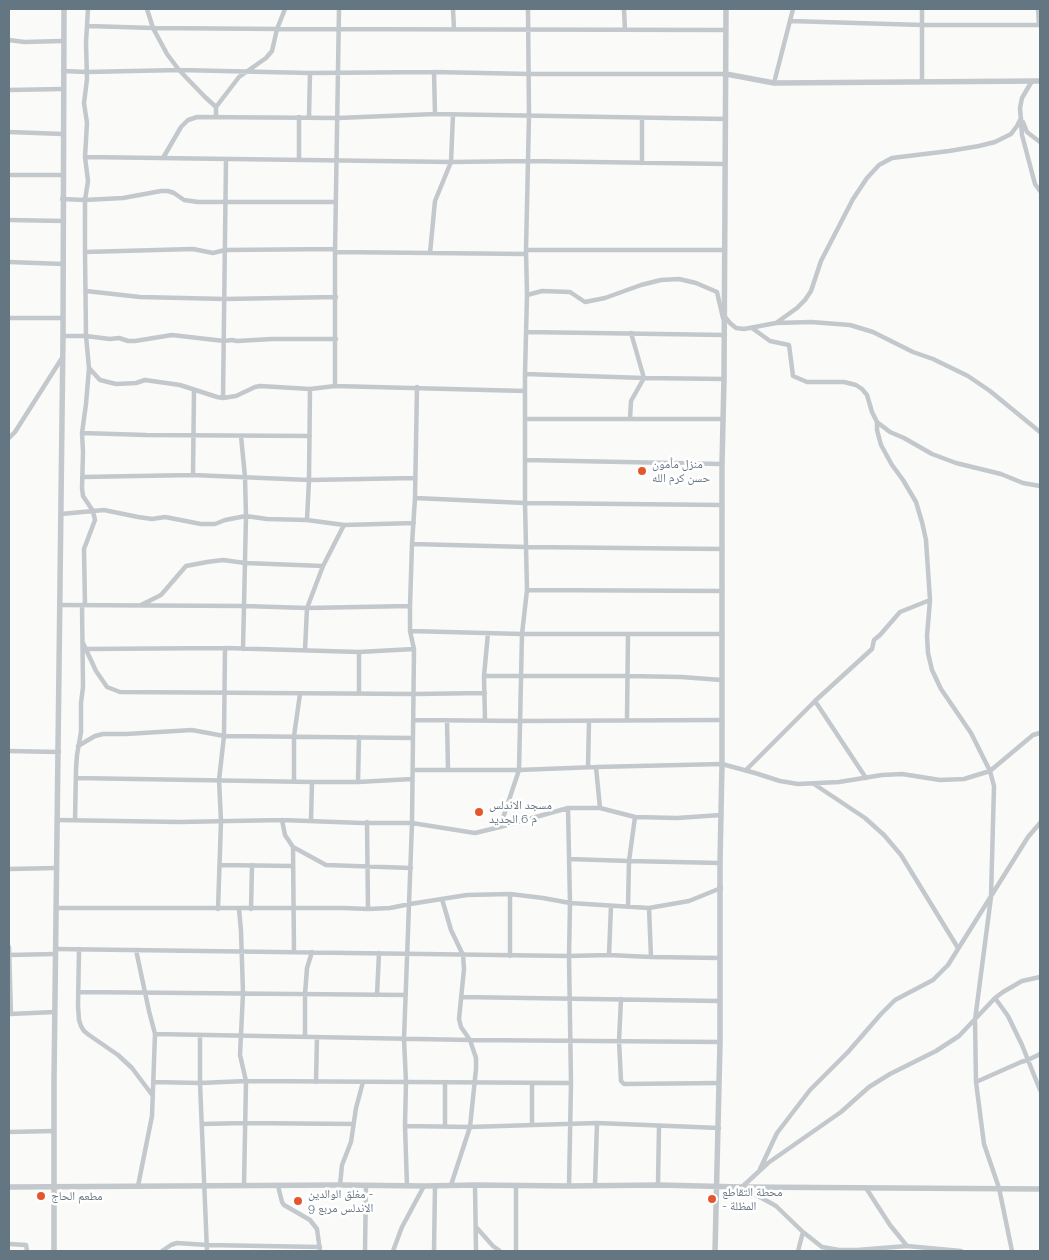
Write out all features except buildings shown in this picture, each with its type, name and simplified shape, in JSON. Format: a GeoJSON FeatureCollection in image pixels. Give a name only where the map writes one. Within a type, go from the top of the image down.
{"type":"FeatureCollection","features":[{"type":"Feature","properties":{"kind":"street"},"geometry":{"type":"LineString","coordinates":[[54,1251],[63,357],[62,175],[64,9]]}},
{"type":"Feature","properties":{"kind":"street"},"geometry":{"type":"LineString","coordinates":[[75,820],[76,755],[81,732],[83,687],[84,549],[94,524],[93,512],[82,493],[82,433],[89,368],[86,336],[85,252],[85,200],[88,181],[85,157],[87,123],[84,103],[87,72],[88,9]]}},
{"type":"Feature","properties":{"kind":"street"},"geometry":{"type":"LineString","coordinates":[[147,9],[153,28],[167,54],[179,70],[216,107]]}},
{"type":"Feature","properties":{"kind":"street"},"geometry":{"type":"LineString","coordinates":[[216,117],[216,107],[239,77],[266,58],[272,51],[277,29],[285,9]]}},
{"type":"Feature","properties":{"kind":"street"},"geometry":{"type":"LineString","coordinates":[[335,386],[339,9]]}},
{"type":"Feature","properties":{"kind":"street"},"geometry":{"type":"LineString","coordinates":[[453,9],[454,29]]}},
{"type":"Feature","properties":{"kind":"street"},"geometry":{"type":"LineString","coordinates":[[500,827],[520,770],[522,634],[527,590],[525,374],[530,74],[528,9]]}},
{"type":"Feature","properties":{"kind":"street"},"geometry":{"type":"LineString","coordinates":[[624,9],[625,30]]}},
{"type":"Feature","properties":{"kind":"street"},"geometry":{"type":"LineString","coordinates":[[715,1251],[720,1042],[726,9]]}},
{"type":"Feature","properties":{"kind":"street"},"geometry":{"type":"LineString","coordinates":[[774,82],[793,9]]}},
{"type":"Feature","properties":{"kind":"street"},"geometry":{"type":"LineString","coordinates":[[922,9],[922,81]]}},
{"type":"Feature","properties":{"kind":"street"},"geometry":{"type":"LineString","coordinates":[[790,21],[922,25],[1039,25],[1038,9]]}},
{"type":"Feature","properties":{"kind":"street"},"geometry":{"type":"LineString","coordinates":[[88,26],[277,29],[726,30]]}},
{"type":"Feature","properties":{"kind":"street"},"geometry":{"type":"LineString","coordinates":[[9,40],[24,42],[63,41]]}},
{"type":"Feature","properties":{"kind":"street"},"geometry":{"type":"LineString","coordinates":[[63,71],[179,70],[310,73],[726,74],[774,82],[1040,81]]}},
{"type":"Feature","properties":{"kind":"street"},"geometry":{"type":"LineString","coordinates":[[434,72],[435,114]]}},
{"type":"Feature","properties":{"kind":"street"},"geometry":{"type":"LineString","coordinates":[[309,117],[310,73]]}},
{"type":"Feature","properties":{"kind":"street"},"geometry":{"type":"LineString","coordinates":[[1032,81],[1022,98],[1020,108],[1022,135],[1035,184],[1040,191]]}},
{"type":"Feature","properties":{"kind":"street"},"geometry":{"type":"LineString","coordinates":[[9,90],[63,90]]}},
{"type":"Feature","properties":{"kind":"street"},"geometry":{"type":"LineString","coordinates":[[163,158],[181,127],[188,120],[197,117],[338,118],[435,114],[726,119]]}},
{"type":"Feature","properties":{"kind":"street"},"geometry":{"type":"LineString","coordinates":[[430,253],[435,201],[451,162],[453,115]]}},
{"type":"Feature","properties":{"kind":"street"},"geometry":{"type":"LineString","coordinates":[[299,117],[299,160]]}},
{"type":"Feature","properties":{"kind":"street"},"geometry":{"type":"LineString","coordinates":[[642,118],[642,163]]}},
{"type":"Feature","properties":{"kind":"street"},"geometry":{"type":"LineString","coordinates":[[1021,118],[1027,132],[1040,142]]}},
{"type":"Feature","properties":{"kind":"street"},"geometry":{"type":"LineString","coordinates":[[776,323],[797,308],[811,291],[821,261],[852,199],[879,165],[892,158],[995,142],[1011,134],[1018,126],[1021,118]]}},
{"type":"Feature","properties":{"kind":"street"},"geometry":{"type":"LineString","coordinates":[[9,132],[63,134]]}},
{"type":"Feature","properties":{"kind":"street"},"geometry":{"type":"LineString","coordinates":[[85,157],[725,164]]}},
{"type":"Feature","properties":{"kind":"street"},"geometry":{"type":"LineString","coordinates":[[223,398],[226,159]]}},
{"type":"Feature","properties":{"kind":"street"},"geometry":{"type":"LineString","coordinates":[[9,175],[62,175]]}},
{"type":"Feature","properties":{"kind":"street"},"geometry":{"type":"LineString","coordinates":[[62,199],[122,198],[168,191],[189,202],[336,202]]}},
{"type":"Feature","properties":{"kind":"street"},"geometry":{"type":"LineString","coordinates":[[9,220],[62,221]]}},
{"type":"Feature","properties":{"kind":"street"},"geometry":{"type":"LineString","coordinates":[[85,252],[193,249],[213,253],[225,250],[430,253],[725,250]]}},
{"type":"Feature","properties":{"kind":"street"},"geometry":{"type":"LineString","coordinates":[[9,262],[63,264]]}},
{"type":"Feature","properties":{"kind":"street"},"geometry":{"type":"LineString","coordinates":[[527,295],[542,292],[570,292],[585,302],[605,298],[660,280],[680,279],[696,283],[716,292],[725,325]]}},
{"type":"Feature","properties":{"kind":"street"},"geometry":{"type":"LineString","coordinates":[[86,291],[140,297],[225,299],[336,297]]}},
{"type":"Feature","properties":{"kind":"street"},"geometry":{"type":"LineString","coordinates":[[725,316],[736,328],[744,329],[776,323],[810,322],[850,325],[873,332],[968,376],[990,391],[1040,432]]}},
{"type":"Feature","properties":{"kind":"street"},"geometry":{"type":"LineString","coordinates":[[9,318],[63,318]]}},
{"type":"Feature","properties":{"kind":"street"},"geometry":{"type":"LineString","coordinates":[[752,328],[770,341],[789,345],[793,376],[807,382],[844,382],[856,385],[862,389],[867,395],[877,422],[890,432],[932,454],[1001,474],[1023,483],[1040,486]]}},
{"type":"Feature","properties":{"kind":"street"},"geometry":{"type":"LineString","coordinates":[[526,332],[725,335]]}},
{"type":"Feature","properties":{"kind":"street"},"geometry":{"type":"LineString","coordinates":[[630,419],[631,401],[644,378],[631,333]]}},
{"type":"Feature","properties":{"kind":"street"},"geometry":{"type":"LineString","coordinates":[[63,336],[118,338],[128,341],[148,340],[172,335],[224,341],[288,338],[336,339]]}},
{"type":"Feature","properties":{"kind":"street"},"geometry":{"type":"LineString","coordinates":[[9,438],[15,432],[63,357]]}},
{"type":"Feature","properties":{"kind":"street"},"geometry":{"type":"LineString","coordinates":[[89,368],[100,380],[116,384],[136,383],[145,380],[180,385],[223,398],[236,396],[255,387],[310,389],[335,386],[525,391]]}},
{"type":"Feature","properties":{"kind":"street"},"geometry":{"type":"LineString","coordinates":[[525,374],[724,379]]}},
{"type":"Feature","properties":{"kind":"street"},"geometry":{"type":"LineString","coordinates":[[407,1186],[404,1039],[410,904],[414,738],[414,649],[410,631],[410,606],[415,498],[417,388]]}},
{"type":"Feature","properties":{"kind":"street"},"geometry":{"type":"LineString","coordinates":[[307,520],[310,389]]}},
{"type":"Feature","properties":{"kind":"street"},"geometry":{"type":"LineString","coordinates":[[193,475],[194,390]]}},
{"type":"Feature","properties":{"kind":"street"},"geometry":{"type":"LineString","coordinates":[[525,419],[723,419]]}},
{"type":"Feature","properties":{"kind":"street"},"geometry":{"type":"LineString","coordinates":[[877,422],[881,445],[916,502],[926,540],[930,600],[927,636],[932,670],[941,689],[971,733],[990,771],[994,795],[991,897],[974,1020],[976,1082],[984,1144],[999,1188],[1012,1251]]}},
{"type":"Feature","properties":{"kind":"street"},"geometry":{"type":"LineString","coordinates":[[82,433],[310,436]]}},
{"type":"Feature","properties":{"kind":"street"},"geometry":{"type":"LineString","coordinates":[[241,436],[246,516],[244,649]]}},
{"type":"Feature","properties":{"kind":"street"},"geometry":{"type":"LineString","coordinates":[[525,460],[722,464]]}},
{"type":"Feature","properties":{"kind":"street"},"geometry":{"type":"LineString","coordinates":[[82,477],[193,475],[309,480],[415,478]]}},
{"type":"Feature","properties":{"kind":"street"},"geometry":{"type":"LineString","coordinates":[[415,498],[525,503],[722,505]]}},
{"type":"Feature","properties":{"kind":"street"},"geometry":{"type":"LineString","coordinates":[[61,514],[104,510],[138,517],[152,519],[165,517],[201,524],[215,524],[246,516],[307,520],[344,525],[414,523]]}},
{"type":"Feature","properties":{"kind":"street"},"geometry":{"type":"LineString","coordinates":[[305,650],[307,608],[323,566],[344,525]]}},
{"type":"Feature","properties":{"kind":"street"},"geometry":{"type":"LineString","coordinates":[[412,544],[527,548],[722,549]]}},
{"type":"Feature","properties":{"kind":"street"},"geometry":{"type":"LineString","coordinates":[[140,606],[161,595],[186,566],[223,560],[245,563],[323,566]]}},
{"type":"Feature","properties":{"kind":"street"},"geometry":{"type":"LineString","coordinates":[[527,590],[722,591]]}},
{"type":"Feature","properties":{"kind":"street"},"geometry":{"type":"LineString","coordinates":[[746,770],[814,701],[872,650],[874,640],[900,612],[930,600]]}},
{"type":"Feature","properties":{"kind":"street"},"geometry":{"type":"LineString","coordinates":[[60,605],[307,608],[410,606]]}},
{"type":"Feature","properties":{"kind":"street"},"geometry":{"type":"LineString","coordinates":[[410,631],[522,634],[722,634]]}},
{"type":"Feature","properties":{"kind":"street"},"geometry":{"type":"LineString","coordinates":[[485,720],[484,676],[488,633]]}},
{"type":"Feature","properties":{"kind":"street"},"geometry":{"type":"LineString","coordinates":[[627,720],[628,634]]}},
{"type":"Feature","properties":{"kind":"street"},"geometry":{"type":"LineString","coordinates":[[83,643],[96,671],[107,687],[127,693],[485,694]]}},
{"type":"Feature","properties":{"kind":"street"},"geometry":{"type":"LineString","coordinates":[[86,649],[225,648],[359,652],[414,649]]}},
{"type":"Feature","properties":{"kind":"street"},"geometry":{"type":"LineString","coordinates":[[218,909],[221,821],[219,780],[224,736],[225,648]]}},
{"type":"Feature","properties":{"kind":"street"},"geometry":{"type":"LineString","coordinates":[[359,652],[359,694]]}},
{"type":"Feature","properties":{"kind":"street"},"geometry":{"type":"LineString","coordinates":[[484,676],[627,676],[722,680]]}},
{"type":"Feature","properties":{"kind":"street"},"geometry":{"type":"LineString","coordinates":[[294,782],[294,736],[300,694]]}},
{"type":"Feature","properties":{"kind":"street"},"geometry":{"type":"LineString","coordinates":[[814,701],[866,778]]}},
{"type":"Feature","properties":{"kind":"street"},"geometry":{"type":"LineString","coordinates":[[414,720],[722,720]]}},
{"type":"Feature","properties":{"kind":"street"},"geometry":{"type":"LineString","coordinates":[[447,720],[448,770]]}},
{"type":"Feature","properties":{"kind":"street"},"geometry":{"type":"LineString","coordinates":[[588,767],[589,721]]}},
{"type":"Feature","properties":{"kind":"street"},"geometry":{"type":"LineString","coordinates":[[78,746],[95,736],[103,734],[192,730],[224,736],[414,738]]}},
{"type":"Feature","properties":{"kind":"street"},"geometry":{"type":"LineString","coordinates":[[413,770],[520,770],[722,764],[780,781],[798,784],[814,784],[902,774],[940,780],[964,779],[990,771],[1033,735],[1040,733]]}},
{"type":"Feature","properties":{"kind":"street"},"geometry":{"type":"LineString","coordinates":[[358,782],[359,737]]}},
{"type":"Feature","properties":{"kind":"street"},"geometry":{"type":"LineString","coordinates":[[9,751],[58,752]]}},
{"type":"Feature","properties":{"kind":"street"},"geometry":{"type":"LineString","coordinates":[[596,767],[600,808]]}},
{"type":"Feature","properties":{"kind":"street"},"geometry":{"type":"LineString","coordinates":[[76,778],[294,782],[358,782],[412,779]]}},
{"type":"Feature","properties":{"kind":"street"},"geometry":{"type":"LineString","coordinates":[[311,821],[312,782]]}},
{"type":"Feature","properties":{"kind":"street"},"geometry":{"type":"LineString","coordinates":[[814,784],[865,818],[884,835],[901,855],[958,948]]}},
{"type":"Feature","properties":{"kind":"street"},"geometry":{"type":"LineString","coordinates":[[58,820],[180,822],[282,820],[412,823],[475,833],[568,808],[600,808],[635,817],[677,818],[721,815]]}},
{"type":"Feature","properties":{"kind":"street"},"geometry":{"type":"LineString","coordinates":[[568,808],[570,903],[569,1186]]}},
{"type":"Feature","properties":{"kind":"street"},"geometry":{"type":"LineString","coordinates":[[628,907],[629,861],[635,817]]}},
{"type":"Feature","properties":{"kind":"street"},"geometry":{"type":"LineString","coordinates":[[282,820],[285,835],[293,847],[326,865],[411,868]]}},
{"type":"Feature","properties":{"kind":"street"},"geometry":{"type":"LineString","coordinates":[[367,822],[368,909]]}},
{"type":"Feature","properties":{"kind":"street"},"geometry":{"type":"LineString","coordinates":[[759,1172],[777,1133],[810,1090],[848,1052],[880,1014],[895,1000],[933,980],[948,965],[1028,837],[1040,823]]}},
{"type":"Feature","properties":{"kind":"street"},"geometry":{"type":"LineString","coordinates":[[293,847],[294,952]]}},
{"type":"Feature","properties":{"kind":"street"},"geometry":{"type":"LineString","coordinates":[[569,859],[720,863]]}},
{"type":"Feature","properties":{"kind":"street"},"geometry":{"type":"LineString","coordinates":[[220,865],[293,866]]}},
{"type":"Feature","properties":{"kind":"street"},"geometry":{"type":"LineString","coordinates":[[252,865],[252,908]]}},
{"type":"Feature","properties":{"kind":"street"},"geometry":{"type":"LineString","coordinates":[[9,869],[57,868]]}},
{"type":"Feature","properties":{"kind":"street"},"geometry":{"type":"LineString","coordinates":[[56,908],[368,909],[390,908],[467,895],[510,894],[570,903],[649,908],[689,901],[721,888]]}},
{"type":"Feature","properties":{"kind":"street"},"geometry":{"type":"LineString","coordinates":[[510,894],[510,956]]}},
{"type":"Feature","properties":{"kind":"street"},"geometry":{"type":"LineString","coordinates":[[442,899],[450,930],[463,955],[464,969],[459,1019],[461,1027],[470,1040],[476,1058],[470,1127],[451,1186]]}},
{"type":"Feature","properties":{"kind":"street"},"geometry":{"type":"LineString","coordinates":[[609,955],[610,906]]}},
{"type":"Feature","properties":{"kind":"street"},"geometry":{"type":"LineString","coordinates":[[649,908],[651,957]]}},
{"type":"Feature","properties":{"kind":"street"},"geometry":{"type":"LineString","coordinates":[[239,909],[242,951],[240,1056],[246,1081],[244,1186]]}},
{"type":"Feature","properties":{"kind":"street"},"geometry":{"type":"LineString","coordinates":[[9,947],[10,1014],[55,1012]]}},
{"type":"Feature","properties":{"kind":"street"},"geometry":{"type":"LineString","coordinates":[[9,955],[79,949],[720,958]]}},
{"type":"Feature","properties":{"kind":"street"},"geometry":{"type":"LineString","coordinates":[[79,949],[79,1020],[84,1031],[118,1055],[132,1068],[153,1096]]}},
{"type":"Feature","properties":{"kind":"street"},"geometry":{"type":"LineString","coordinates":[[136,950],[155,1034],[152,1116],[138,1186]]}},
{"type":"Feature","properties":{"kind":"street"},"geometry":{"type":"LineString","coordinates":[[305,1037],[307,968],[312,952]]}},
{"type":"Feature","properties":{"kind":"street"},"geometry":{"type":"LineString","coordinates":[[377,995],[379,953]]}},
{"type":"Feature","properties":{"kind":"street"},"geometry":{"type":"LineString","coordinates":[[742,1187],[768,1163],[842,1112],[869,1086],[936,1051],[959,1036],[995,998],[1022,981],[1040,976]]}},
{"type":"Feature","properties":{"kind":"street"},"geometry":{"type":"LineString","coordinates":[[78,992],[406,995]]}},
{"type":"Feature","properties":{"kind":"street"},"geometry":{"type":"LineString","coordinates":[[461,997],[720,1001]]}},
{"type":"Feature","properties":{"kind":"street"},"geometry":{"type":"LineString","coordinates":[[995,998],[1008,1016],[1040,1090]]}},
{"type":"Feature","properties":{"kind":"street"},"geometry":{"type":"LineString","coordinates":[[621,999],[619,1040],[621,1081],[624,1084],[719,1083]]}},
{"type":"Feature","properties":{"kind":"street"},"geometry":{"type":"LineString","coordinates":[[155,1034],[470,1040],[720,1042]]}},
{"type":"Feature","properties":{"kind":"street"},"geometry":{"type":"LineString","coordinates":[[200,1035],[200,1083],[207,1251]]}},
{"type":"Feature","properties":{"kind":"street"},"geometry":{"type":"LineString","coordinates":[[316,1082],[317,1037]]}},
{"type":"Feature","properties":{"kind":"street"},"geometry":{"type":"LineString","coordinates":[[976,1082],[1040,1054]]}},
{"type":"Feature","properties":{"kind":"street"},"geometry":{"type":"LineString","coordinates":[[154,1082],[570,1083]]}},
{"type":"Feature","properties":{"kind":"street"},"geometry":{"type":"LineString","coordinates":[[340,1185],[342,1164],[351,1142],[356,1108],[363,1082]]}},
{"type":"Feature","properties":{"kind":"street"},"geometry":{"type":"LineString","coordinates":[[445,1082],[445,1127]]}},
{"type":"Feature","properties":{"kind":"street"},"geometry":{"type":"LineString","coordinates":[[532,1083],[532,1125]]}},
{"type":"Feature","properties":{"kind":"street"},"geometry":{"type":"LineString","coordinates":[[405,1126],[470,1127],[597,1123],[718,1128]]}},
{"type":"Feature","properties":{"kind":"street"},"geometry":{"type":"LineString","coordinates":[[596,1185],[597,1123]]}},
{"type":"Feature","properties":{"kind":"street"},"geometry":{"type":"LineString","coordinates":[[202,1124],[353,1124]]}},
{"type":"Feature","properties":{"kind":"street"},"geometry":{"type":"LineString","coordinates":[[658,1185],[659,1126]]}},
{"type":"Feature","properties":{"kind":"street"},"geometry":{"type":"LineString","coordinates":[[9,1132],[54,1131]]}},
{"type":"Feature","properties":{"kind":"street"},"geometry":{"type":"LineString","coordinates":[[365,1251],[366,1185]]}},
{"type":"Feature","properties":{"kind":"street"},"geometry":{"type":"LineString","coordinates":[[475,1185],[476,1251]]}},
{"type":"Feature","properties":{"kind":"street"},"geometry":{"type":"LineString","coordinates":[[9,1187],[658,1185],[1040,1189]]}},
{"type":"Feature","properties":{"kind":"street"},"geometry":{"type":"LineString","coordinates":[[162,1251],[176,1243],[320,1249],[317,1229],[310,1220],[284,1205],[278,1186]]}},
{"type":"Feature","properties":{"kind":"street"},"geometry":{"type":"LineString","coordinates":[[393,1251],[402,1227],[424,1186]]}},
{"type":"Feature","properties":{"kind":"street"},"geometry":{"type":"LineString","coordinates":[[434,1251],[435,1186]]}},
{"type":"Feature","properties":{"kind":"street"},"geometry":{"type":"LineString","coordinates":[[516,1186],[516,1251]]}},
{"type":"Feature","properties":{"kind":"street"},"geometry":{"type":"LineString","coordinates":[[742,1187],[776,1206],[822,1247],[839,1250],[907,1246],[961,1251]]}},
{"type":"Feature","properties":{"kind":"street"},"geometry":{"type":"LineString","coordinates":[[866,1188],[890,1225],[907,1246]]}},
{"type":"Feature","properties":{"kind":"street"},"geometry":{"type":"LineString","coordinates":[[476,1227],[500,1251]]}},
{"type":"Feature","properties":{"kind":"street"},"geometry":{"type":"LineString","coordinates":[[798,1251],[803,1232]]}},
{"type":"Feature","properties":{"kind":"street"},"geometry":{"type":"LineString","coordinates":[[9,1244],[26,1245],[27,1251]]}},
{"type":"Feature","properties":{"kind":"place","name":"منزل مأمون حسن كرم الله"},"geometry":{"type":"Point","coordinates":[642,471]}},
{"type":"Feature","properties":{"kind":"place","name":"مسجد الاندلس م 6 الجديد"},"geometry":{"type":"Point","coordinates":[479,812]}},
{"type":"Feature","properties":{"kind":"place","name":"مطعم الحاج"},"geometry":{"type":"Point","coordinates":[41,1196]}},
{"type":"Feature","properties":{"kind":"place","name":"محطة التقاطع - المظلة"},"geometry":{"type":"Point","coordinates":[712,1199]}},
{"type":"Feature","properties":{"kind":"place","name":"مغلق الوالدين - الاندلس مربع 9"},"geometry":{"type":"Point","coordinates":[298,1201]}}]}
